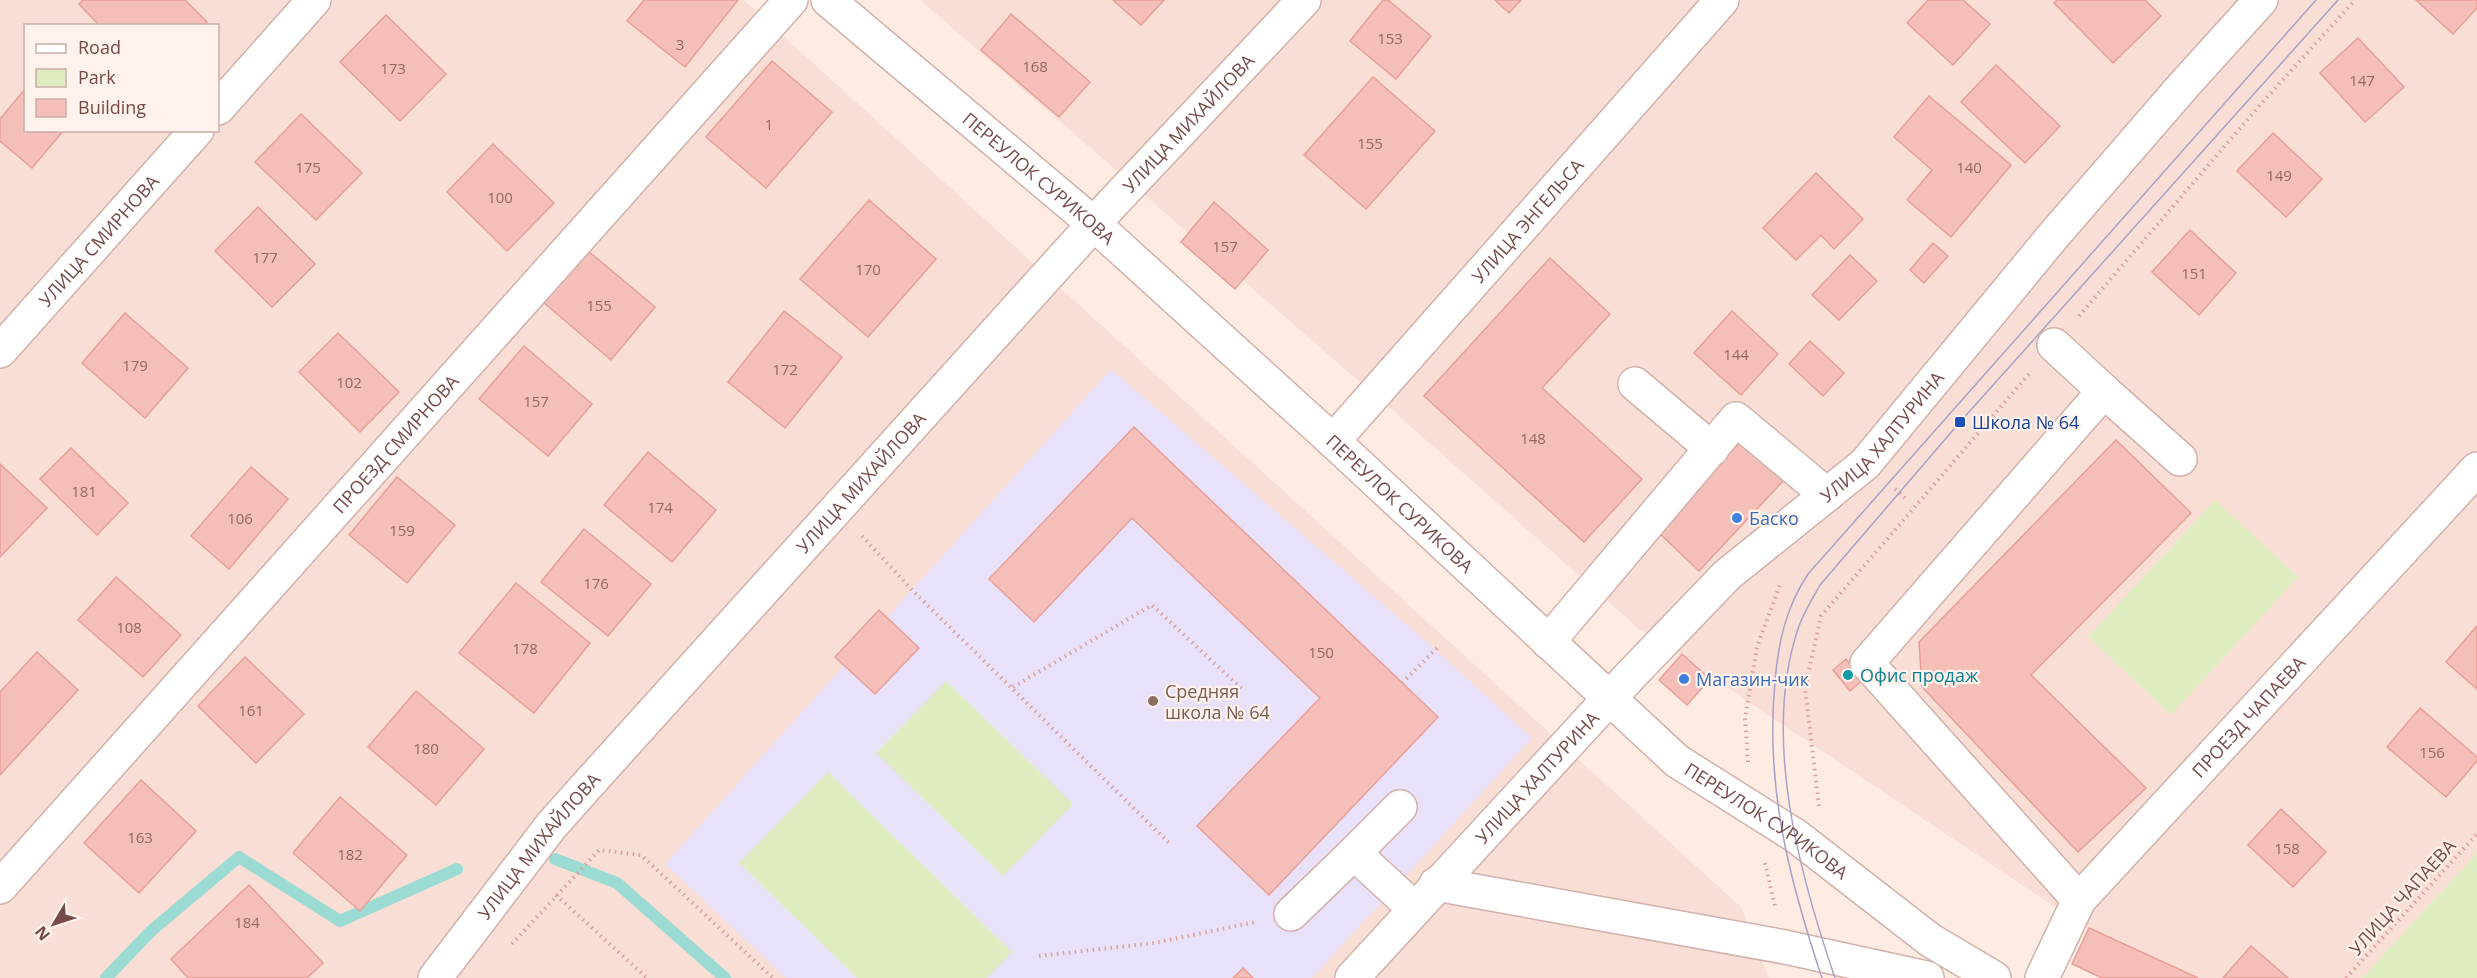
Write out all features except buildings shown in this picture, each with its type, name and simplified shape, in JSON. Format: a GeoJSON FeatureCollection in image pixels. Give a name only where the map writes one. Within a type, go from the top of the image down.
{"type":"FeatureCollection","features":[{"type":"Feature","properties":{"kind":"street"},"geometry":{"type":"LineString","coordinates":[[219,107],[314,0]]}},
{"type":"Feature","properties":{"kind":"street","name":"ПРОЕЗД СМИРНОВА"},"geometry":{"type":"LineString","coordinates":[[0,887],[791,0]]}},
{"type":"Feature","properties":{"kind":"street","name":"ПЕРЕУЛОК СУРИКОВА"},"geometry":{"type":"LineString","coordinates":[[828,0],[1094,224],[1333,441],[1677,761],[1796,836],[1929,940],[1994,978]]}},
{"type":"Feature","properties":{"kind":"street","name":"УЛИЦА МИХАЙЛОВА"},"geometry":{"type":"LineString","coordinates":[[435,978],[551,826],[1094,224],[1304,0]]}},
{"type":"Feature","properties":{"kind":"street","name":"УЛИЦА ЭНГЕЛЬСА"},"geometry":{"type":"LineString","coordinates":[[1333,441],[1722,0]]}},
{"type":"Feature","properties":{"kind":"street","name":"УЛИЦА ХАЛТУРИНА"},"geometry":{"type":"LineString","coordinates":[[1352,978],[1436,884],[1727,575],[1865,464],[2054,235],[2261,0]]}},
{"type":"Feature","properties":{"kind":"street","name":"УЛИЦА СМИРНОВА"},"geometry":{"type":"LineString","coordinates":[[0,351],[195,132]]}},
{"type":"Feature","properties":{"kind":"street"},"geometry":{"type":"LineString","coordinates":[[2054,345],[2180,459]]}},
{"type":"Feature","properties":{"kind":"street"},"geometry":{"type":"LineString","coordinates":[[1635,384],[1712,450]]}},
{"type":"Feature","properties":{"kind":"street"},"geometry":{"type":"LineString","coordinates":[[2079,900],[1867,663],[2104,391]]}},
{"type":"Feature","properties":{"kind":"street"},"geometry":{"type":"LineString","coordinates":[[1548,642],[1736,419],[1827,495]]}},
{"type":"Feature","properties":{"kind":"street","name":"ПРОЕЗД ЧАПАЕВА"},"geometry":{"type":"LineString","coordinates":[[2042,978],[2079,900],[2477,469]]}},
{"type":"Feature","properties":{"kind":"street"},"geometry":{"type":"LineString","coordinates":[[1290,914],[1400,807]]}},
{"type":"Feature","properties":{"kind":"street"},"geometry":{"type":"LineString","coordinates":[[1354,853],[1414,909]]}},
{"type":"Feature","properties":{"kind":"street"},"geometry":{"type":"LineString","coordinates":[[1436,884],[1785,947],[1927,978]]}},
{"type":"Feature","properties":{"kind":"path"},"geometry":{"type":"LineString","coordinates":[[1820,811],[1805,688],[1821,616],[2260,105],[2355,0]]}},
{"type":"Feature","properties":{"kind":"path"},"geometry":{"type":"LineString","coordinates":[[836,510],[912,590],[1171,845]]}},
{"type":"Feature","properties":{"kind":"path"},"geometry":{"type":"LineString","coordinates":[[1785,947],[1752,809],[1746,718],[1756,647],[1780,583],[1786,574]]}},
{"type":"Feature","properties":{"kind":"path"},"geometry":{"type":"LineString","coordinates":[[1013,687],[1152,605],[1242,689]]}},
{"type":"Feature","properties":{"kind":"path"},"geometry":{"type":"LineString","coordinates":[[1402,683],[1440,645]]}},
{"type":"Feature","properties":{"kind":"path","name":"УЛИЦА ЧАПАЕВА"},"geometry":{"type":"LineString","coordinates":[[2346,978],[2477,834]]}},
{"type":"Feature","properties":{"kind":"path"},"geometry":{"type":"LineString","coordinates":[[511,945],[599,850],[640,855],[773,978]]}},
{"type":"Feature","properties":{"kind":"path"},"geometry":{"type":"LineString","coordinates":[[556,895],[647,978]]}},
{"type":"Feature","properties":{"kind":"path"},"geometry":{"type":"LineString","coordinates":[[1039,956],[1154,943],[1290,914]]}},
{"type":"Feature","properties":{"kind":"shaded area"},"geometry":{"type":"Polygon","coordinates":[[[0,0],[744,0],[1741,907],[1769,978],[0,978],[0,0]]]}},
{"type":"Feature","properties":{"kind":"shaded area"},"geometry":{"type":"Polygon","coordinates":[[[920,0],[2477,0],[2477,853],[2362,978],[2161,978],[1638,628],[1400,417],[920,0]]]}},
{"type":"Feature","properties":{"kind":"shaded area","name":"Средняя школа № 64"},"geometry":{"type":"Polygon","coordinates":[[[1111,369],[1436,650],[1532,738],[1312,978],[786,978],[665,864],[1111,369]]]}},
{"type":"Feature","properties":{"kind":"green space"},"geometry":{"type":"Polygon","coordinates":[[[2215,500],[2298,577],[2171,715],[2088,637],[2215,500]]]}},
{"type":"Feature","properties":{"kind":"green space"},"geometry":{"type":"Polygon","coordinates":[[[946,681],[1073,804],[1003,876],[876,753],[946,681]]]}},
{"type":"Feature","properties":{"kind":"green space"},"geometry":{"type":"Polygon","coordinates":[[[828,772],[1012,952],[987,978],[857,978],[739,863],[828,772]]]}},
{"type":"Feature","properties":{"kind":"green space"},"geometry":{"type":"Polygon","coordinates":[[[2477,853],[2477,978],[2362,978],[2477,853]]]}},
{"type":"Feature","properties":{"kind":"waterway"},"geometry":{"type":"LineString","coordinates":[[106,978],[151,931],[239,857],[340,921],[457,869]]}},
{"type":"Feature","properties":{"kind":"waterway"},"geometry":{"type":"LineString","coordinates":[[555,859],[617,883],[725,978]]}},
{"type":"Feature","properties":{"kind":"tram line"},"geometry":{"type":"LineString","coordinates":[[1822,978],[1790,869],[1782,832],[1773,759],[1778,653],[1784,626],[1800,587],[1808,574],[2316,0]]}},
{"type":"Feature","properties":{"kind":"tram line"},"geometry":{"type":"LineString","coordinates":[[1835,978],[1809,894],[1798,849],[1789,804],[1784,758],[1784,712],[1788,668],[1799,626],[1806,610],[1820,585],[1960,422],[2338,0]]}},
{"type":"Feature","properties":{"kind":"place","name":"Школа № 64"},"geometry":{"type":"Point","coordinates":[1960,422]}},
{"type":"Feature","properties":{"kind":"place","name":"Баско"},"geometry":{"type":"Point","coordinates":[1737,518]}},
{"type":"Feature","properties":{"kind":"place","name":"Офис продаж"},"geometry":{"type":"Point","coordinates":[1848,675]}},
{"type":"Feature","properties":{"kind":"place","name":"Магазин-чик"},"geometry":{"type":"Point","coordinates":[1684,679]}},
{"type":"Feature","properties":{"kind":"place","name":"Средняя школа № 64"},"geometry":{"type":"Point","coordinates":[1153,701]}}]}
